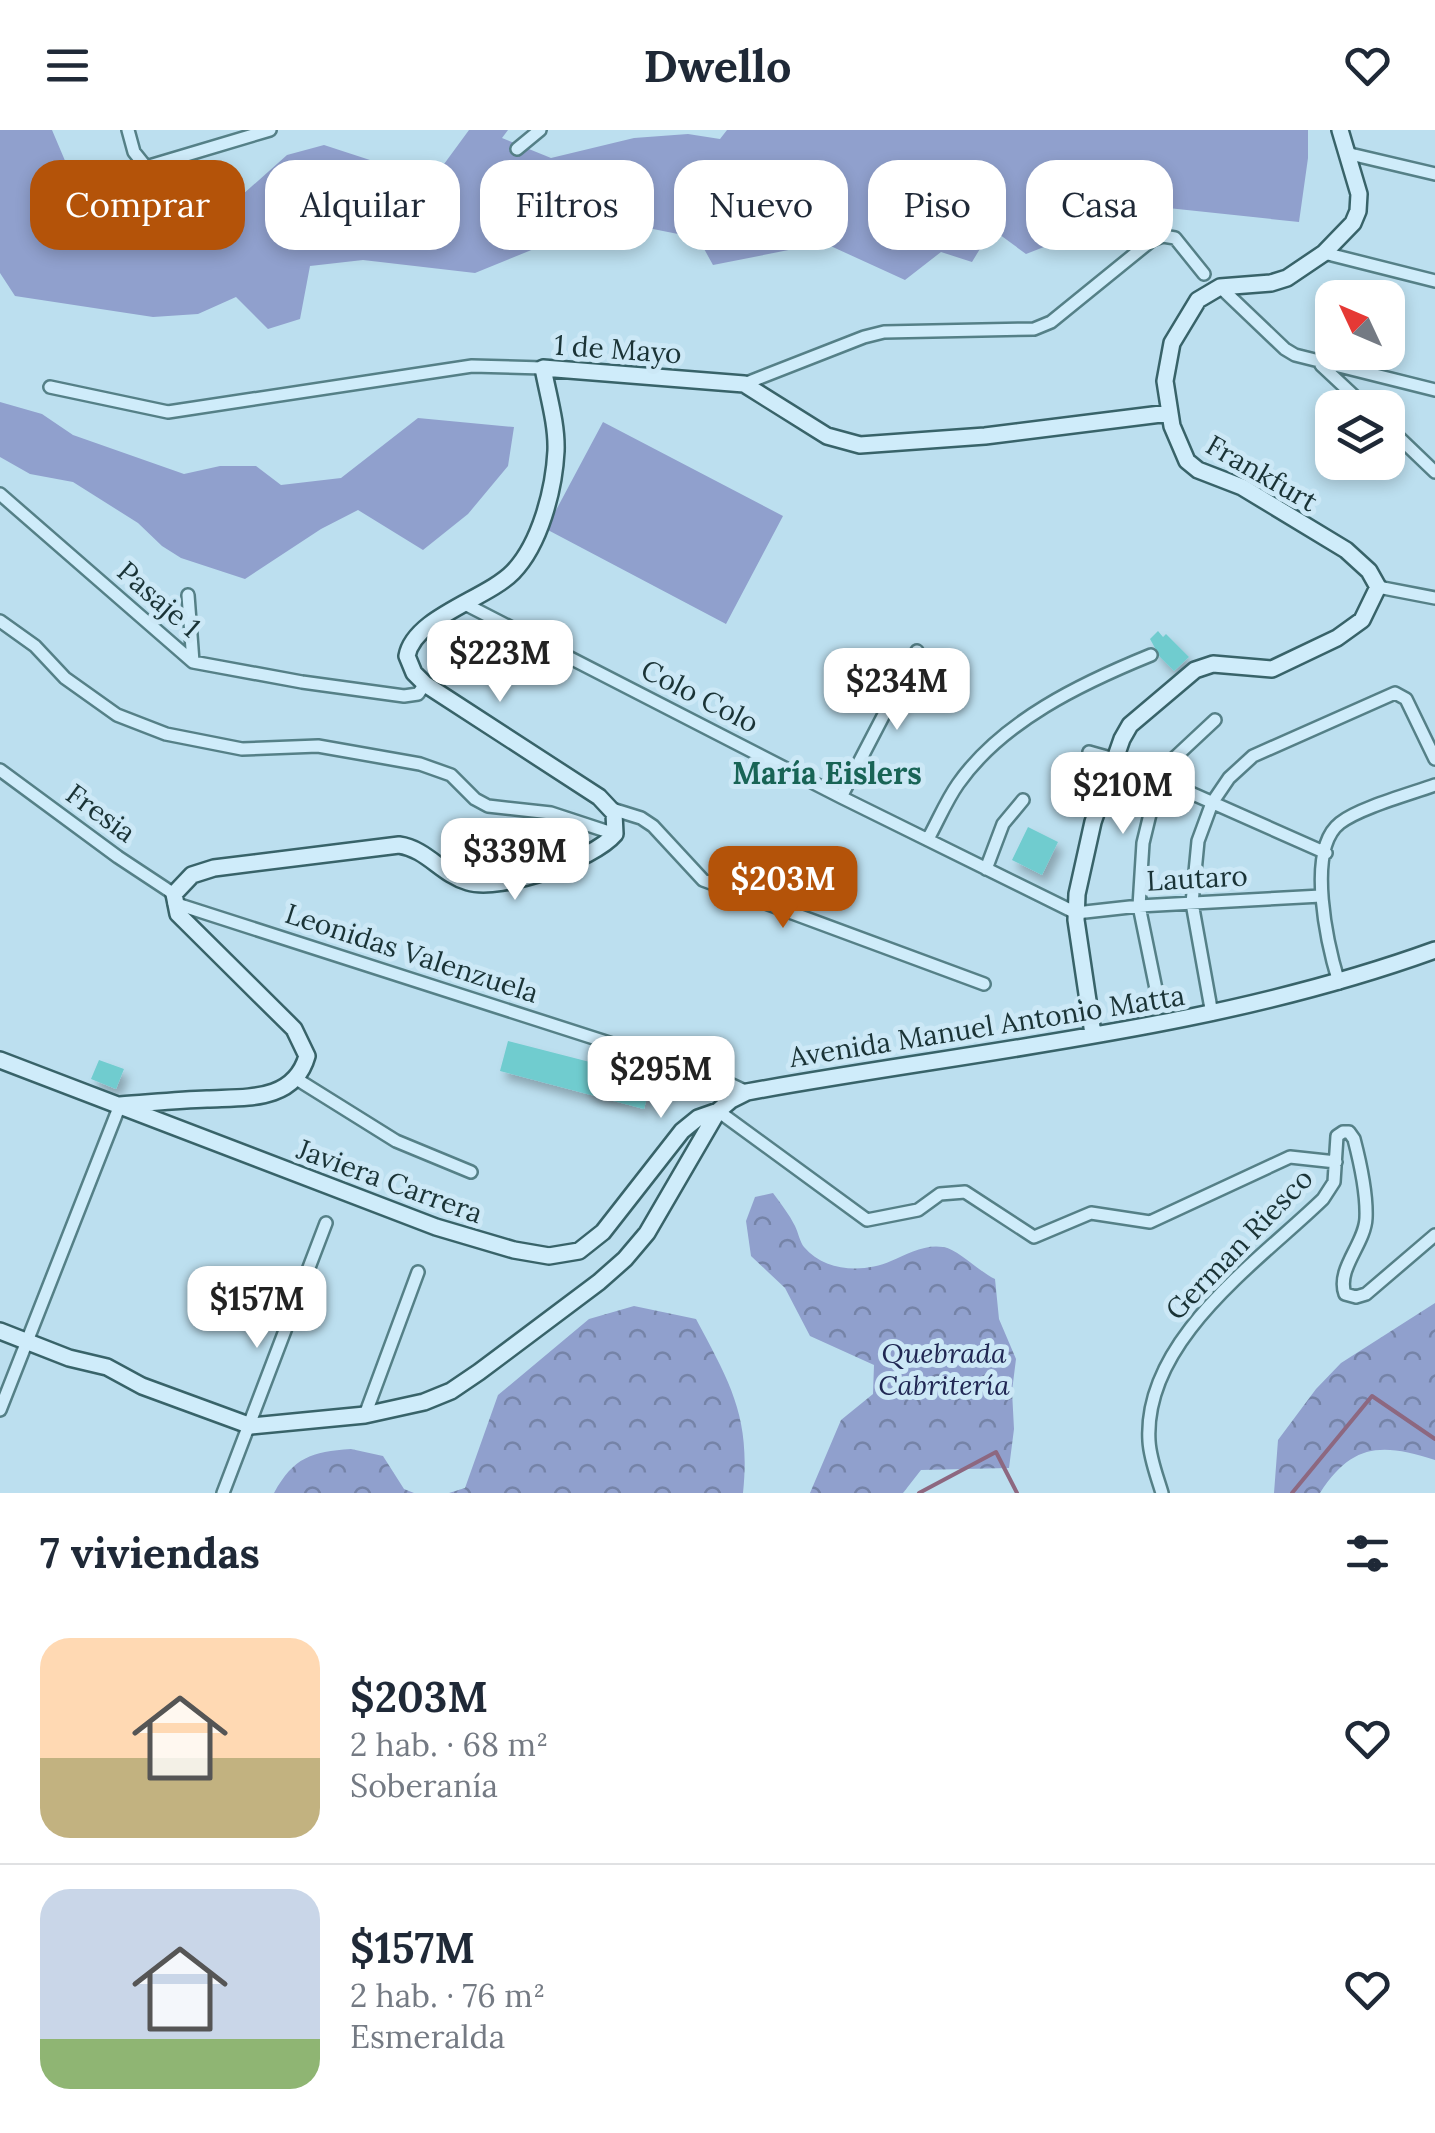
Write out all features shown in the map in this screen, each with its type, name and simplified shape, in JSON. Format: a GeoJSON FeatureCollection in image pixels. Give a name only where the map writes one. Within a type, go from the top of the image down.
{"type":"FeatureCollection","features":[{"type":"Feature","properties":{"kind":"street"},"geometry":{"type":"LineString","coordinates":[[128,130],[134,152],[146,167],[270,130]]}},
{"type":"Feature","properties":{"kind":"street"},"geometry":{"type":"LineString","coordinates":[[518,149],[540,130]]}},
{"type":"Feature","properties":{"kind":"street"},"geometry":{"type":"LineString","coordinates":[[1220,287],[1287,278],[1344,235],[1358,211],[1358,194],[1340,130]]}},
{"type":"Feature","properties":{"kind":"street"},"geometry":{"type":"LineString","coordinates":[[1346,153],[1435,174]]}},
{"type":"Feature","properties":{"kind":"street"},"geometry":{"type":"LineString","coordinates":[[744,384],[864,336],[884,332],[1034,329],[1051,322],[1152,240],[1163,236],[1175,238],[1204,274]]}},
{"type":"Feature","properties":{"kind":"street"},"geometry":{"type":"LineString","coordinates":[[1324,253],[1435,281]]}},
{"type":"Feature","properties":{"kind":"street"},"geometry":{"type":"LineString","coordinates":[[1220,287],[1284,349],[1315,361]]}},
{"type":"Feature","properties":{"kind":"street","name":"Frankfurt"},"geometry":{"type":"LineString","coordinates":[[1220,287],[1198,300],[1172,343],[1165,380],[1169,414],[1187,461],[1198,470],[1242,488],[1346,550],[1369,571],[1378,587]]}},
{"type":"Feature","properties":{"kind":"street","name":"1 de Mayo"},"geometry":{"type":"LineString","coordinates":[[50,387],[168,412],[472,366],[543,368],[744,384],[827,436],[860,445],[985,436],[1169,414]]}},
{"type":"Feature","properties":{"kind":"street"},"geometry":{"type":"LineString","coordinates":[[543,368],[556,450],[551,485],[528,552],[512,572],[424,630],[409,646],[409,664],[424,684],[570,776],[612,809],[653,826],[703,880],[984,984]]}},
{"type":"Feature","properties":{"kind":"street"},"geometry":{"type":"LineString","coordinates":[[1327,370],[1348,390]]}},
{"type":"Feature","properties":{"kind":"street"},"geometry":{"type":"LineString","coordinates":[[1351,370],[1435,390]]}},
{"type":"Feature","properties":{"kind":"street"},"geometry":{"type":"LineString","coordinates":[[1405,443],[1435,472]]}},
{"type":"Feature","properties":{"kind":"street","name":"Pasaje 1"},"geometry":{"type":"LineString","coordinates":[[0,494],[194,662],[404,696],[418,694],[424,684]]}},
{"type":"Feature","properties":{"kind":"street"},"geometry":{"type":"LineString","coordinates":[[1093,1034],[1076,912],[1083,858],[1114,759],[1130,725],[1196,670],[1213,664],[1272,669],[1351,630],[1371,606],[1378,587],[1435,598]]}},
{"type":"Feature","properties":{"kind":"street"},"geometry":{"type":"LineString","coordinates":[[188,596],[194,662]]}},
{"type":"Feature","properties":{"kind":"street","name":"Colo Colo"},"geometry":{"type":"LineString","coordinates":[[463,603],[840,797],[1076,912]]}},
{"type":"Feature","properties":{"kind":"street"},"geometry":{"type":"LineString","coordinates":[[0,620],[35,646],[66,678],[117,714],[166,734],[242,748],[336,748],[420,764],[451,776],[488,806],[551,813],[614,834]]}},
{"type":"Feature","properties":{"kind":"street"},"geometry":{"type":"LineString","coordinates":[[840,797],[917,651]]}},
{"type":"Feature","properties":{"kind":"street"},"geometry":{"type":"LineString","coordinates":[[928,839],[954,788],[986,752],[1061,695],[1151,655]]}},
{"type":"Feature","properties":{"kind":"street"},"geometry":{"type":"LineString","coordinates":[[1212,1014],[1192,903],[1198,841],[1212,804],[1229,778],[1254,756],[1391,694],[1406,698],[1435,759]]}},
{"type":"Feature","properties":{"kind":"street"},"geometry":{"type":"LineString","coordinates":[[1156,989],[1139,906],[1143,843],[1161,780],[1178,752],[1215,720]]}},
{"type":"Feature","properties":{"kind":"street"},"geometry":{"type":"LineString","coordinates":[[1090,752],[1326,850]]}},
{"type":"Feature","properties":{"kind":"street","name":"Fresia"},"geometry":{"type":"LineString","coordinates":[[0,770],[174,898]]}},
{"type":"Feature","properties":{"kind":"street"},"geometry":{"type":"LineString","coordinates":[[1339,983],[1321,896],[1321,874],[1331,834],[1340,822],[1435,784]]}},
{"type":"Feature","properties":{"kind":"street"},"geometry":{"type":"LineString","coordinates":[[986,869],[1003,824],[1023,800]]}},
{"type":"Feature","properties":{"kind":"street"},"geometry":{"type":"LineString","coordinates":[[0,1410],[120,1105],[261,1097],[295,1078],[306,1056],[294,1029],[182,919],[174,898],[192,875],[207,869],[384,844],[413,847],[459,878],[488,886],[598,850],[614,834],[612,809]]}},
{"type":"Feature","properties":{"kind":"street","name":"Lautaro"},"geometry":{"type":"LineString","coordinates":[[1076,912],[1321,896]]}},
{"type":"Feature","properties":{"kind":"street","name":"Leonidas Valenzuela"},"geometry":{"type":"LineString","coordinates":[[174,898],[714,1077],[748,1092]]}},
{"type":"Feature","properties":{"kind":"street","name":"Avenida Manuel Antonio Matta"},"geometry":{"type":"LineString","coordinates":[[0,1331],[68,1358],[102,1378],[142,1386],[251,1426],[365,1414],[424,1402],[451,1391],[587,1292],[640,1242],[718,1111],[730,1100],[748,1092],[1212,1014],[1339,983],[1435,950]]}},
{"type":"Feature","properties":{"kind":"street","name":"Javiera Carrera"},"geometry":{"type":"LineString","coordinates":[[0,1060],[460,1236],[549,1256],[579,1250],[603,1232],[682,1131],[698,1118],[718,1111]]}},
{"type":"Feature","properties":{"kind":"street"},"geometry":{"type":"LineString","coordinates":[[295,1078],[396,1140],[471,1172]]}},
{"type":"Feature","properties":{"kind":"street"},"geometry":{"type":"LineString","coordinates":[[718,1111],[867,1220],[918,1210],[940,1194],[965,1192],[1034,1237],[1091,1213],[1150,1222],[1290,1157],[1336,1162]]}},
{"type":"Feature","properties":{"kind":"street","name":"German Riesco"},"geometry":{"type":"LineString","coordinates":[[1162,1493],[1149,1441],[1150,1407],[1168,1360],[1205,1308],[1323,1199],[1334,1182],[1338,1136],[1349,1132],[1356,1149],[1366,1216],[1364,1232],[1343,1278],[1346,1294],[1366,1294],[1435,1235]]}},
{"type":"Feature","properties":{"kind":"street"},"geometry":{"type":"LineString","coordinates":[[642,1182],[676,1182]]}},
{"type":"Feature","properties":{"kind":"street"},"geometry":{"type":"LineString","coordinates":[[223,1493],[326,1223]]}},
{"type":"Feature","properties":{"kind":"street"},"geometry":{"type":"LineString","coordinates":[[365,1414],[418,1272]]}},
{"type":"Feature","properties":{"kind":"green space"},"geometry":{"type":"Polygon","coordinates":[[[0,130],[52,130],[65,160],[30,160],[30,250],[245,250],[245,192],[265,175],[265,250],[460,250],[460,160],[447,160],[469,130],[508,130],[502,138],[551,158],[634,138],[688,134],[720,139],[727,130],[1308,130],[1299,222],[1173,209],[1173,160],[1026,160],[1026,250],[1036,250],[1026,254],[1006,239],[1006,160],[868,160],[868,250],[979,250],[972,262],[941,252],[905,280],[839,250],[848,250],[848,160],[674,160],[674,233],[654,229],[654,160],[480,160],[480,250],[531,250],[475,273],[363,260],[310,266],[300,319],[268,329],[236,297],[198,314],[153,317],[15,296],[0,273],[0,130]]]}},
{"type":"Feature","properties":{"kind":"green space"},"geometry":{"type":"Polygon","coordinates":[[[324,145],[370,160],[281,160],[324,145]]]}},
{"type":"Feature","properties":{"kind":"green space"},"geometry":{"type":"Polygon","coordinates":[[[705,250],[789,250],[713,265],[705,250]]]}},
{"type":"Feature","properties":{"kind":"green space"},"geometry":{"type":"Polygon","coordinates":[[[0,402],[42,414],[73,435],[184,474],[220,466],[256,466],[281,485],[341,478],[418,418],[514,427],[508,466],[468,514],[423,550],[358,510],[321,529],[245,579],[181,558],[138,523],[73,482],[30,474],[0,457],[0,402]]]}},
{"type":"Feature","properties":{"kind":"green space"},"geometry":{"type":"Polygon","coordinates":[[[603,422],[783,516],[726,624],[546,529],[603,422]]]}},
{"type":"Feature","properties":{"kind":"green space","name":"Quebrada Cabritería"},"geometry":{"type":"Polygon","coordinates":[[[773,1193],[804,1247],[834,1266],[880,1265],[936,1246],[955,1252],[995,1279],[999,1319],[1016,1359],[1009,1468],[921,1470],[903,1493],[810,1493],[841,1420],[873,1394],[874,1365],[810,1336],[785,1288],[751,1256],[746,1221],[755,1197],[773,1193]]]}},
{"type":"Feature","properties":{"kind":"green space"},"geometry":{"type":"Polygon","coordinates":[[[1435,1303],[1435,1460],[1399,1451],[1370,1451],[1344,1464],[1320,1493],[1274,1493],[1278,1440],[1316,1389],[1341,1363],[1435,1303]]]}},
{"type":"Feature","properties":{"kind":"green space"},"geometry":{"type":"Polygon","coordinates":[[[634,1306],[696,1319],[728,1382],[741,1421],[743,1493],[449,1493],[465,1488],[498,1395],[589,1319],[634,1306]]]}},
{"type":"Feature","properties":{"kind":"green space"},"geometry":{"type":"Polygon","coordinates":[[[351,1449],[383,1456],[404,1489],[414,1493],[274,1493],[289,1471],[305,1459],[351,1449]]]}},
{"type":"Feature","properties":{"kind":"building"},"geometry":{"type":"Polygon","coordinates":[[[1158,631],[1189,657],[1174,671],[1150,639],[1158,631]]]}},
{"type":"Feature","properties":{"kind":"building"},"geometry":{"type":"Polygon","coordinates":[[[1028,827],[1058,842],[1042,875],[1012,860],[1028,827]]]}},
{"type":"Feature","properties":{"kind":"building"},"geometry":{"type":"Polygon","coordinates":[[[508,1041],[652,1078],[644,1109],[500,1071],[508,1041]]]}},
{"type":"Feature","properties":{"kind":"building"},"geometry":{"type":"Polygon","coordinates":[[[99,1060],[124,1069],[116,1089],[91,1079],[99,1060]]]}},
{"type":"Feature","properties":{"kind":"waterway","name":"Quebrada Cabritería"},"geometry":{"type":"LineString","coordinates":[[1292,1493],[1372,1396],[1435,1439]]}},
{"type":"Feature","properties":{"kind":"waterway","name":"Quebrada Cabritería"},"geometry":{"type":"LineString","coordinates":[[919,1493],[996,1452],[1017,1493]]}},
{"type":"Feature","properties":{"kind":"district","name":"María Eislers"},"geometry":{"type":"Point","coordinates":[827,774]}}]}
